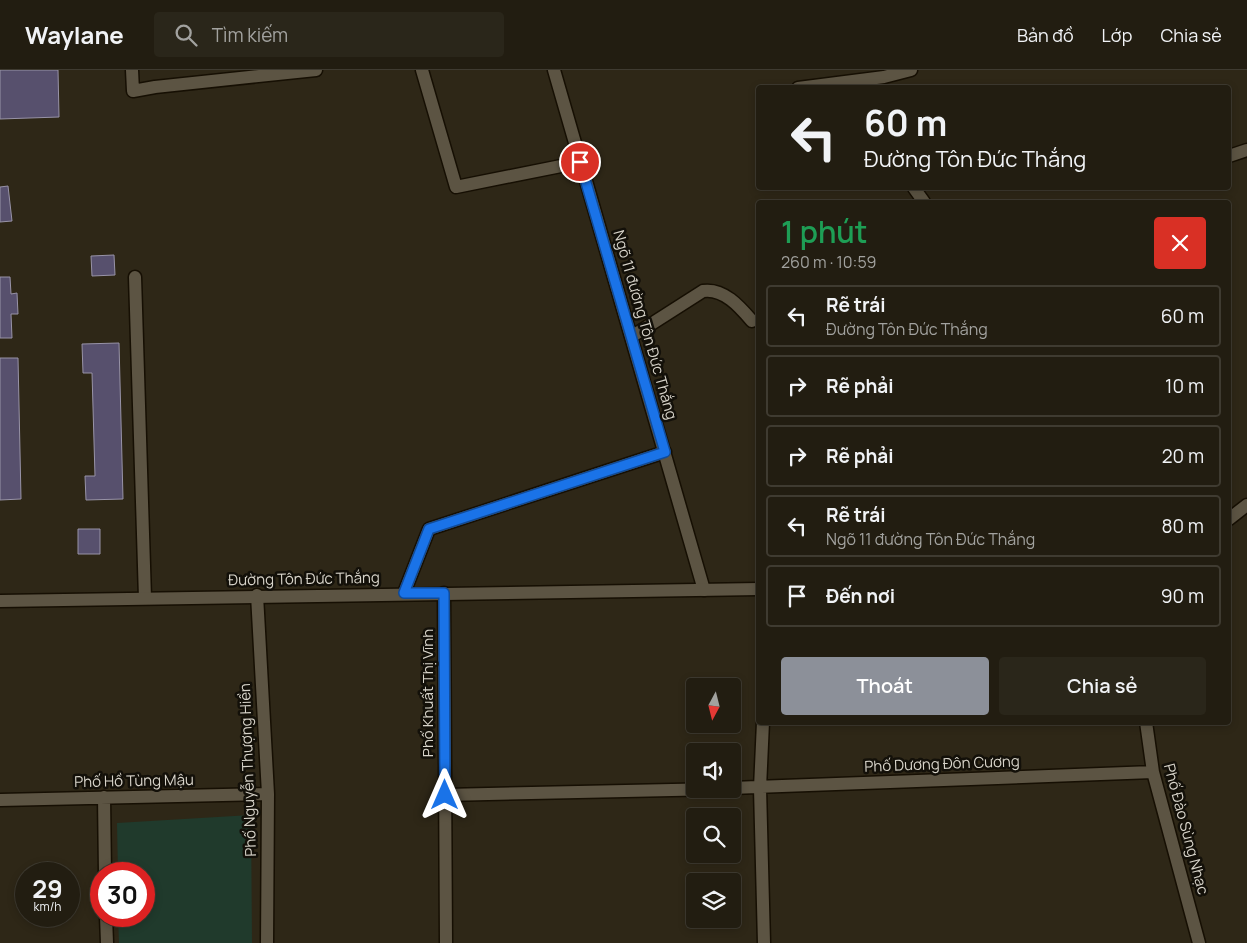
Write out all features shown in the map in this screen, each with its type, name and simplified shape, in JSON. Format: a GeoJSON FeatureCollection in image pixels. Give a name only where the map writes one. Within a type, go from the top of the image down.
{"type":"FeatureCollection","features":[{"type":"Feature","properties":{"kind":"street"},"geometry":{"type":"LineString","coordinates":[[132,70],[133,91],[316,70]]}},
{"type":"Feature","properties":{"kind":"street"},"geometry":{"type":"LineString","coordinates":[[422,70],[456,187],[580,162]]}},
{"type":"Feature","properties":{"kind":"street","name":"Ngõ 11 đường Tôn Đức Thắng"},"geometry":{"type":"LineString","coordinates":[[554,70],[704,590]]}},
{"type":"Feature","properties":{"kind":"street"},"geometry":{"type":"LineString","coordinates":[[824,85],[884,78],[911,70]]}},
{"type":"Feature","properties":{"kind":"street"},"geometry":{"type":"LineString","coordinates":[[1231,155],[1247,150]]}},
{"type":"Feature","properties":{"kind":"street"},"geometry":{"type":"LineString","coordinates":[[135,277],[145,598]]}},
{"type":"Feature","properties":{"kind":"street"},"geometry":{"type":"LineString","coordinates":[[631,337],[703,291],[708,290],[724,295],[752,321]]}},
{"type":"Feature","properties":{"kind":"street"},"geometry":{"type":"LineString","coordinates":[[404,593],[429,529],[665,452]]}},
{"type":"Feature","properties":{"kind":"street"},"geometry":{"type":"LineString","coordinates":[[1231,518],[1247,506]]}},
{"type":"Feature","properties":{"kind":"street","name":"Đường Tôn Đức Thắng"},"geometry":{"type":"LineString","coordinates":[[0,601],[257,595],[756,589]]}},
{"type":"Feature","properties":{"kind":"street","name":"Phố Khuất Thị Vĩnh"},"geometry":{"type":"LineString","coordinates":[[444,593],[446,943]]}},
{"type":"Feature","properties":{"kind":"street","name":"Phố Nguyễn Thượng Hiền"},"geometry":{"type":"LineString","coordinates":[[257,595],[268,794],[267,943]]}},
{"type":"Feature","properties":{"kind":"street"},"geometry":{"type":"LineString","coordinates":[[763,725],[760,788],[764,943]]}},
{"type":"Feature","properties":{"kind":"street","name":"Phố Đào Sùng Nhạc"},"geometry":{"type":"LineString","coordinates":[[1146,725],[1152,772],[1199,943]]}},
{"type":"Feature","properties":{"kind":"street","name":"Phố Dương Đôn Cương"},"geometry":{"type":"LineString","coordinates":[[741,788],[1152,772]]}},
{"type":"Feature","properties":{"kind":"street"},"geometry":{"type":"LineString","coordinates":[[445,795],[686,790]]}},
{"type":"Feature","properties":{"kind":"street","name":"Phố Hồ Tùng Mậu"},"geometry":{"type":"LineString","coordinates":[[0,800],[268,794]]}},
{"type":"Feature","properties":{"kind":"street"},"geometry":{"type":"LineString","coordinates":[[104,798],[106,862]]}},
{"type":"Feature","properties":{"kind":"street"},"geometry":{"type":"LineString","coordinates":[[106,927],[107,943]]}},
{"type":"Feature","properties":{"kind":"green space"},"geometry":{"type":"Polygon","coordinates":[[[251,815],[252,943],[119,943],[118,927],[155,927],[155,862],[118,862],[117,823],[251,815]]]}},
{"type":"Feature","properties":{"kind":"building"},"geometry":{"type":"Polygon","coordinates":[[[0,70],[58,70],[59,117],[0,119],[0,70]]]}},
{"type":"Feature","properties":{"kind":"building"},"geometry":{"type":"Polygon","coordinates":[[[8,186],[12,221],[0,222],[0,187],[8,186]]]}},
{"type":"Feature","properties":{"kind":"building"},"geometry":{"type":"Polygon","coordinates":[[[114,255],[115,275],[92,276],[91,256],[114,255]]]}},
{"type":"Feature","properties":{"kind":"building"},"geometry":{"type":"Polygon","coordinates":[[[0,277],[10,277],[11,294],[17,293],[18,314],[11,314],[12,338],[0,338],[0,277]]]}},
{"type":"Feature","properties":{"kind":"building"},"geometry":{"type":"Polygon","coordinates":[[[119,343],[123,499],[86,500],[85,476],[95,476],[92,373],[83,373],[82,344],[119,343]]]}},
{"type":"Feature","properties":{"kind":"building"},"geometry":{"type":"Polygon","coordinates":[[[0,358],[18,358],[21,499],[0,500],[0,358]]]}},
{"type":"Feature","properties":{"kind":"building"},"geometry":{"type":"Polygon","coordinates":[[[78,529],[100,529],[100,554],[78,554],[78,529]]]}},
{"type":"Feature","properties":{"kind":"route"},"geometry":{"type":"LineString","coordinates":[[445,795],[444,593],[404,593],[429,529],[665,452],[580,162]]}}]}
